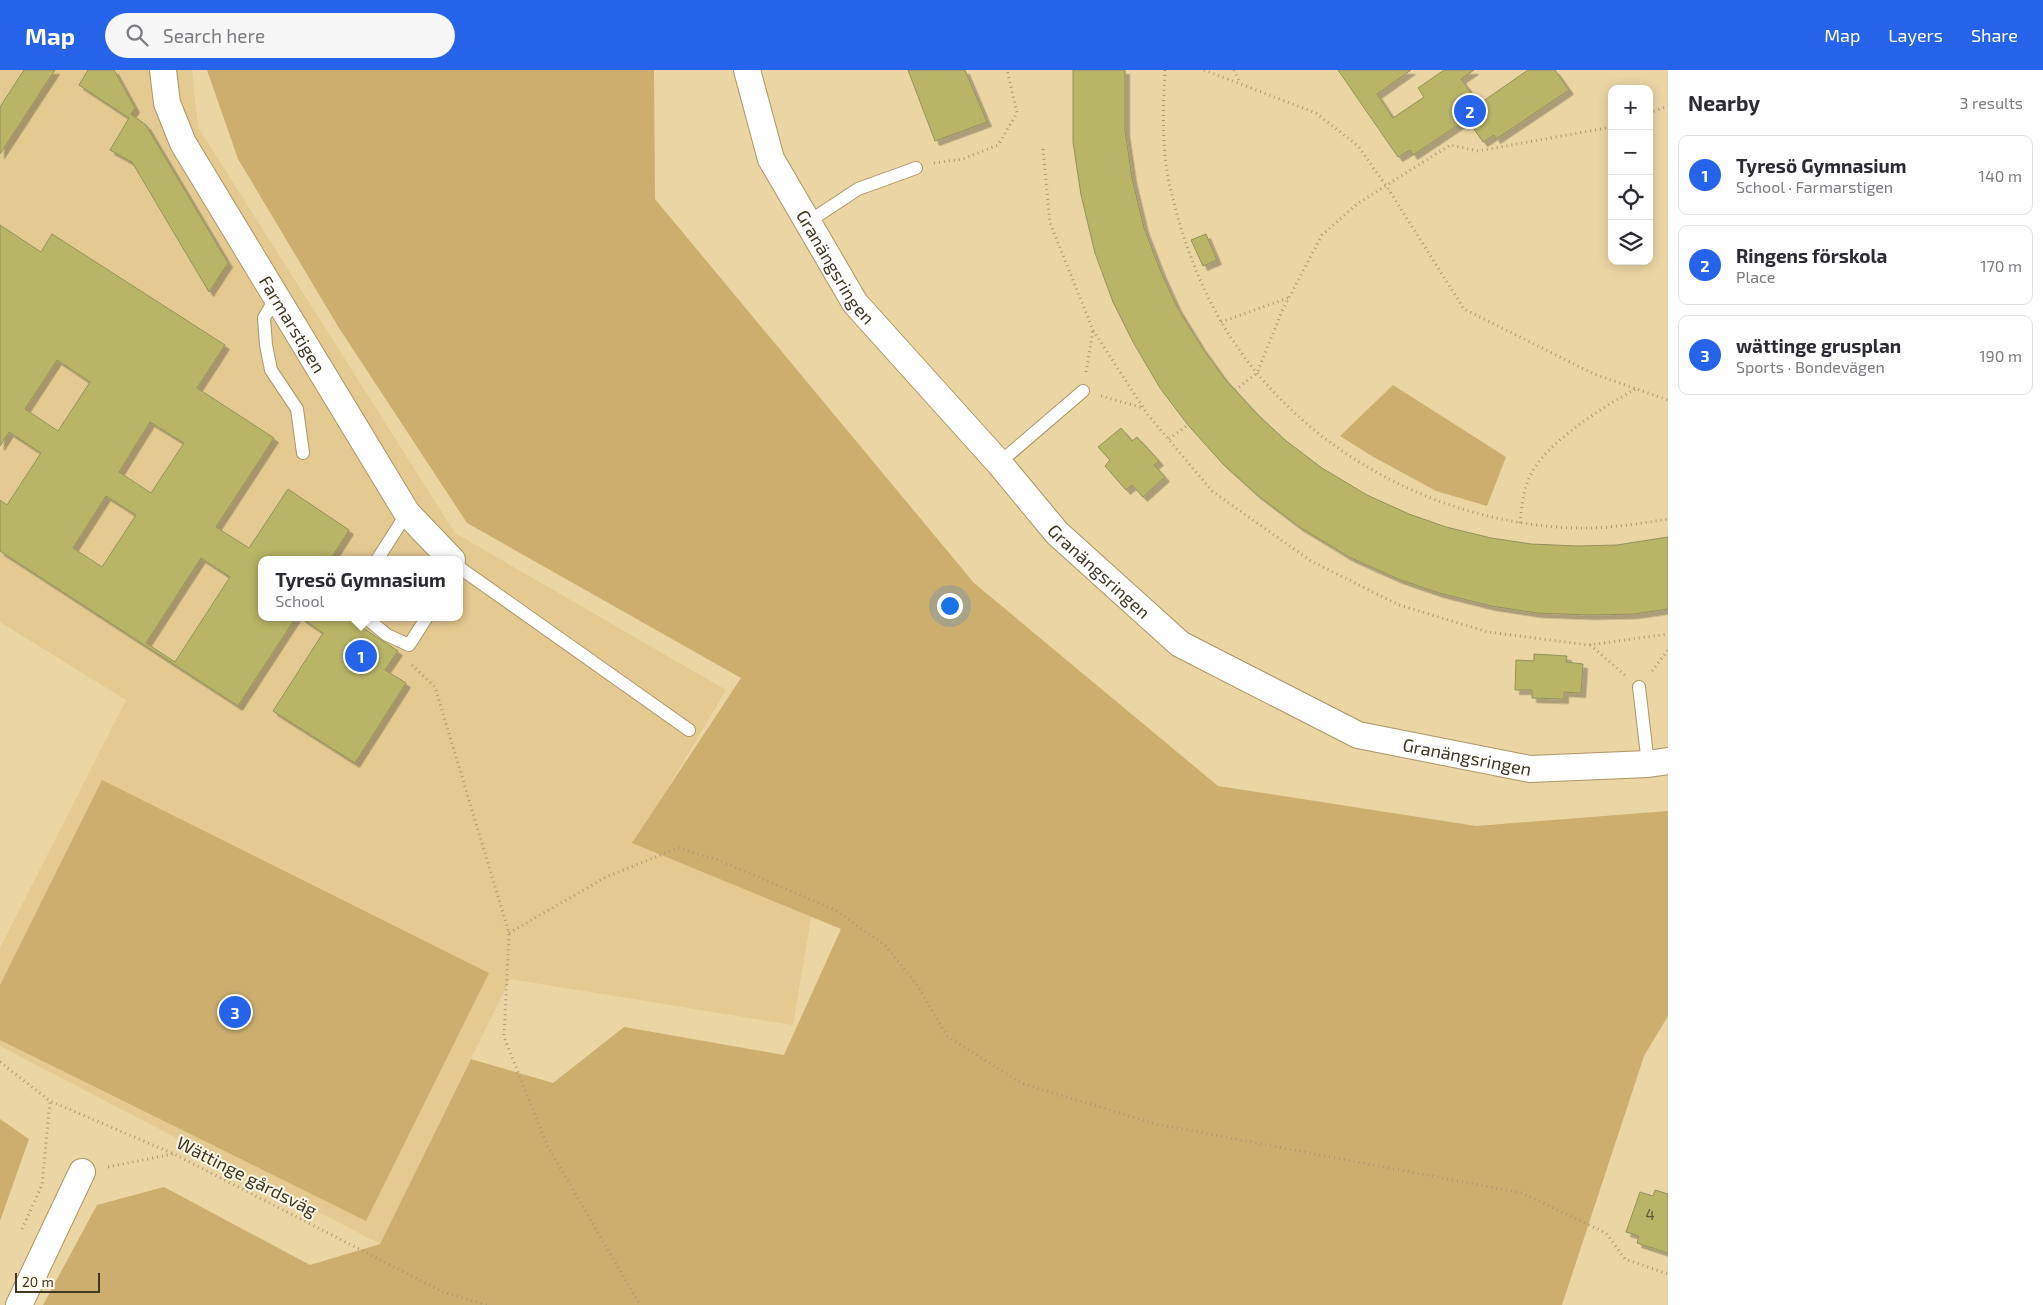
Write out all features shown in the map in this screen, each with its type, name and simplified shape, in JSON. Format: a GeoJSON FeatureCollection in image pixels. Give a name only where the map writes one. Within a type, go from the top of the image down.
{"type":"FeatureCollection","features":[{"type":"Feature","properties":{"kind":"street","name":"Farmarstigen"},"geometry":{"type":"LineString","coordinates":[[163,70],[167,103],[183,143],[406,513],[448,556]]}},
{"type":"Feature","properties":{"kind":"street","name":"Granängsringen"},"geometry":{"type":"LineString","coordinates":[[747,70],[771,159],[855,303],[999,463],[1057,533],[1180,644],[1358,735],[1530,769],[1658,762]]}},
{"type":"Feature","properties":{"kind":"street"},"geometry":{"type":"LineString","coordinates":[[19,1305],[82,1172]]}},
{"type":"Feature","properties":{"kind":"lane"},"geometry":{"type":"LineString","coordinates":[[808,222],[858,189],[916,168]]}},
{"type":"Feature","properties":{"kind":"lane"},"geometry":{"type":"LineString","coordinates":[[276,297],[264,318],[266,345],[271,370],[296,409],[303,453]]}},
{"type":"Feature","properties":{"kind":"lane"},"geometry":{"type":"LineString","coordinates":[[999,463],[1083,391]]}},
{"type":"Feature","properties":{"kind":"lane"},"geometry":{"type":"LineString","coordinates":[[379,556],[406,513]]}},
{"type":"Feature","properties":{"kind":"lane"},"geometry":{"type":"LineString","coordinates":[[463,570],[689,730]]}},
{"type":"Feature","properties":{"kind":"lane"},"geometry":{"type":"LineString","coordinates":[[370,621],[387,635],[409,645],[424,621]]}},
{"type":"Feature","properties":{"kind":"lane"},"geometry":{"type":"LineString","coordinates":[[1639,687],[1658,762]]}},
{"type":"Feature","properties":{"kind":"path"},"geometry":{"type":"LineString","coordinates":[[916,168],[938,162],[963,159],[998,145],[1017,113],[1007,70]]}},
{"type":"Feature","properties":{"kind":"path"},"geometry":{"type":"LineString","coordinates":[[1164,70],[1162,124],[1171,194],[1191,260],[1221,322],[1257,373],[1300,418],[1348,456],[1402,487],[1459,510],[1520,524],[1575,528],[1630,526],[1668,519]]}},
{"type":"Feature","properties":{"kind":"path"},"geometry":{"type":"LineString","coordinates":[[1204,70],[1316,113],[1358,146],[1387,187],[1464,309],[1594,374],[1668,400]]}},
{"type":"Feature","properties":{"kind":"path"},"geometry":{"type":"LineString","coordinates":[[1234,70],[1241,84]]}},
{"type":"Feature","properties":{"kind":"path"},"geometry":{"type":"LineString","coordinates":[[1653,112],[1668,106]]}},
{"type":"Feature","properties":{"kind":"path"},"geometry":{"type":"LineString","coordinates":[[1235,390],[1257,373],[1288,298],[1322,235],[1357,204],[1387,187],[1450,145],[1478,151],[1608,128]]}},
{"type":"Feature","properties":{"kind":"path"},"geometry":{"type":"LineString","coordinates":[[1043,148],[1050,223],[1093,330],[1148,415],[1212,491],[1311,561],[1399,605],[1488,632],[1589,644],[1668,634]]}},
{"type":"Feature","properties":{"kind":"path"},"geometry":{"type":"LineString","coordinates":[[1221,322],[1288,298]]}},
{"type":"Feature","properties":{"kind":"path"},"geometry":{"type":"LineString","coordinates":[[1520,524],[1524,489],[1532,470],[1582,422],[1608,404],[1636,389]]}},
{"type":"Feature","properties":{"kind":"path"},"geometry":{"type":"LineString","coordinates":[[1168,439],[1188,425]]}},
{"type":"Feature","properties":{"kind":"path"},"geometry":{"type":"LineString","coordinates":[[409,645],[413,668],[435,687],[509,933],[504,1037],[547,1145],[640,1305]]}},
{"type":"Feature","properties":{"kind":"path"},"geometry":{"type":"LineString","coordinates":[[509,933],[606,877],[678,848],[718,860],[835,910],[885,945],[917,985],[947,1036],[1021,1083],[1156,1124],[1522,1193],[1606,1233],[1625,1259],[1668,1274]]}},
{"type":"Feature","properties":{"kind":"path","name":"Wättinge gårdsväg"},"geometry":{"type":"LineString","coordinates":[[0,1062],[50,1102],[174,1154],[443,1292],[487,1305]]}},
{"type":"Feature","properties":{"kind":"path"},"geometry":{"type":"LineString","coordinates":[[18,1238],[42,1185],[50,1102]]}},
{"type":"Feature","properties":{"kind":"shaded area"},"geometry":{"type":"Polygon","coordinates":[[[0,70],[192,70],[198,127],[455,533],[726,690],[656,808],[817,883],[793,1025],[510,979],[380,1244],[0,1046],[0,948],[126,700],[0,622],[0,70]]]}},
{"type":"Feature","properties":{"kind":"shaded area"},"geometry":{"type":"Polygon","coordinates":[[[207,70],[654,70],[655,199],[974,583],[1218,786],[1476,826],[1668,811],[1668,1016],[1644,1056],[1562,1305],[43,1305],[97,1205],[164,1187],[310,1265],[380,1244],[471,1059],[553,1083],[624,1027],[784,1055],[841,929],[632,843],[741,678],[467,523],[339,328],[238,159],[207,70]]]}},
{"type":"Feature","properties":{"kind":"shaded area"},"geometry":{"type":"Polygon","coordinates":[[[1393,385],[1506,457],[1487,506],[1436,491],[1370,455],[1340,436],[1393,385]]]}},
{"type":"Feature","properties":{"kind":"shaded area"},"geometry":{"type":"Polygon","coordinates":[[[102,780],[489,973],[366,1221],[0,1040],[0,985],[102,780]]]}},
{"type":"Feature","properties":{"kind":"shaded area"},"geometry":{"type":"Polygon","coordinates":[[[0,1119],[29,1139],[0,1221],[0,1119]]]}},
{"type":"Feature","properties":{"kind":"building"},"geometry":{"type":"Polygon","coordinates":[[[24,70],[55,70],[0,154],[0,107],[24,70]]]}},
{"type":"Feature","properties":{"kind":"building"},"geometry":{"type":"Polygon","coordinates":[[[88,70],[114,70],[135,108],[131,114],[146,125],[228,263],[209,292],[132,162],[110,150],[129,118],[79,85],[88,70]]]}},
{"type":"Feature","properties":{"kind":"building"},"geometry":{"type":"Polygon","coordinates":[[[908,70],[965,70],[987,122],[935,141],[908,70]]]}},
{"type":"Feature","properties":{"kind":"building"},"geometry":{"type":"Polygon","coordinates":[[[1073,70],[1125,70],[1125,131],[1132,178],[1144,228],[1161,272],[1177,307],[1201,346],[1224,378],[1257,414],[1285,440],[1322,468],[1367,495],[1409,514],[1446,527],[1491,538],[1531,544],[1617,545],[1668,537],[1668,609],[1634,614],[1537,613],[1491,606],[1439,593],[1398,579],[1349,557],[1298,526],[1256,494],[1223,464],[1188,425],[1160,388],[1133,342],[1113,302],[1095,253],[1081,195],[1073,142],[1073,70]]]}},
{"type":"Feature","properties":{"kind":"building"},"geometry":{"type":"Polygon","coordinates":[[[1338,70],[1411,70],[1377,94],[1393,118],[1424,97],[1418,88],[1444,70],[1474,70],[1461,79],[1479,104],[1528,70],[1555,70],[1569,90],[1496,139],[1494,135],[1483,142],[1467,119],[1413,155],[1410,150],[1398,157],[1338,70]]]}},
{"type":"Feature","properties":{"kind":"building"},"geometry":{"type":"Polygon","coordinates":[[[0,225],[41,252],[52,234],[225,345],[197,388],[274,438],[216,527],[249,548],[288,489],[349,530],[333,556],[258,556],[258,621],[293,621],[238,706],[0,551],[0,500],[7,505],[41,453],[9,432],[0,446],[0,225]],[[57,360],[25,409],[58,431],[90,382],[57,360]],[[150,422],[119,472],[151,493],[184,443],[150,422]],[[106,496],[73,548],[102,567],[136,515],[106,496]],[[201,558],[146,643],[175,662],[230,577],[201,558]]]}},
{"type":"Feature","properties":{"kind":"building"},"geometry":{"type":"Polygon","coordinates":[[[1206,234],[1217,260],[1203,266],[1191,240],[1206,234]]]}},
{"type":"Feature","properties":{"kind":"building"},"geometry":{"type":"Polygon","coordinates":[[[1121,428],[1132,441],[1137,437],[1159,461],[1154,465],[1165,477],[1143,497],[1132,485],[1126,490],[1105,466],[1110,460],[1098,447],[1121,428]]]}},
{"type":"Feature","properties":{"kind":"building"},"geometry":{"type":"Polygon","coordinates":[[[306,621],[352,621],[398,651],[385,670],[406,683],[355,763],[273,711],[323,633],[306,621]]]}},
{"type":"Feature","properties":{"kind":"building"},"geometry":{"type":"Polygon","coordinates":[[[1534,654],[1567,656],[1566,662],[1583,664],[1581,693],[1564,692],[1564,699],[1532,698],[1532,690],[1515,690],[1516,660],[1534,661],[1534,654]]]}},
{"type":"Feature","properties":{"kind":"building"},"geometry":{"type":"Polygon","coordinates":[[[1655,1190],[1668,1194],[1668,1253],[1637,1243],[1639,1236],[1626,1232],[1640,1192],[1653,1196],[1655,1190]]]}},
{"type":"Feature","properties":{"kind":"place","name":"Ringens förskola"},"geometry":{"type":"Point","coordinates":[1470,111]}},
{"type":"Feature","properties":{"kind":"place","name":"Tyresö Gymnasium"},"geometry":{"type":"Point","coordinates":[361,656]}},
{"type":"Feature","properties":{"kind":"place","name":"wättinge grusplan"},"geometry":{"type":"Point","coordinates":[235,1012]}}]}
